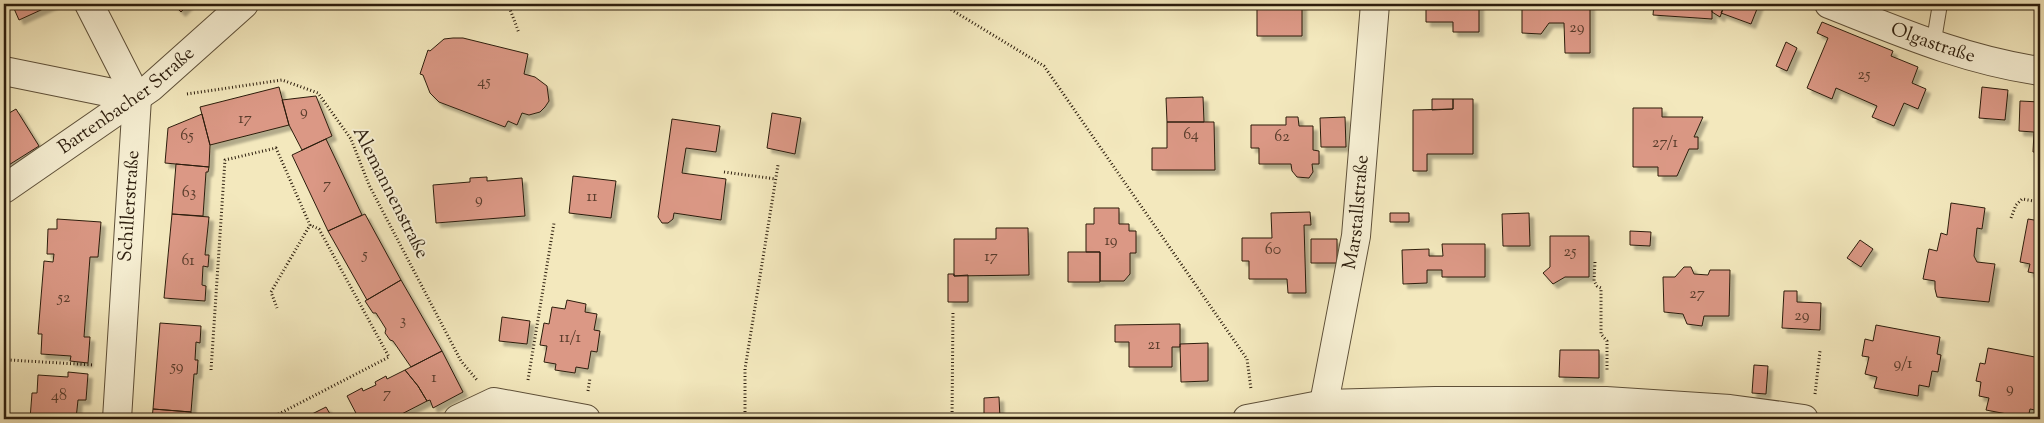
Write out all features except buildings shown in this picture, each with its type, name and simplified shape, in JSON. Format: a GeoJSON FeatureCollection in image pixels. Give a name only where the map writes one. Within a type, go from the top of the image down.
{"type":"FeatureCollection","features":[{"type":"Feature","properties":{"kind":"street"},"geometry":{"type":"LineString","coordinates":[[89,4],[143,93]]}},
{"type":"Feature","properties":{"kind":"street","name":"Bartenbacher Straße"},"geometry":{"type":"LineString","coordinates":[[4,189],[143,93],[244,4]]}},
{"type":"Feature","properties":{"kind":"street","name":"Marstallstraße"},"geometry":{"type":"LineString","coordinates":[[1323,412],[1356,236],[1375,4]]}},
{"type":"Feature","properties":{"kind":"street","name":"Olgastraße"},"geometry":{"type":"LineString","coordinates":[[1828,4],[1933,46],[1969,57],[2040,71]]}},
{"type":"Feature","properties":{"kind":"street"},"geometry":{"type":"LineString","coordinates":[[4,70],[143,93]]}},
{"type":"Feature","properties":{"kind":"street","name":"Schillerstraße"},"geometry":{"type":"LineString","coordinates":[[117,419],[143,93]]}},
{"type":"Feature","properties":{"kind":"street"},"geometry":{"type":"LineString","coordinates":[[1251,419],[1435,400],[1606,400],[1730,410],[1809,410]]}},
{"type":"Feature","properties":{"kind":"street"},"geometry":{"type":"LineString","coordinates":[[458,419],[494,402],[586,419]]}},
{"type":"Feature","properties":{"kind":"lane"},"geometry":{"type":"LineString","coordinates":[[1933,46],[1940,4]]}},
{"type":"Feature","properties":{"kind":"path"},"geometry":{"type":"LineString","coordinates":[[508,4],[519,33]]}},
{"type":"Feature","properties":{"kind":"path"},"geometry":{"type":"LineString","coordinates":[[942,4],[1044,66],[1065,94],[1247,359],[1251,419]]}},
{"type":"Feature","properties":{"kind":"path","name":"Alemannenstraße"},"geometry":{"type":"LineString","coordinates":[[143,93],[176,96],[282,80],[318,93],[351,138],[369,185],[461,361],[494,402]]}},
{"type":"Feature","properties":{"kind":"path"},"geometry":{"type":"LineString","coordinates":[[211,370],[225,160],[276,148],[310,225],[319,230],[389,357],[269,419]]}},
{"type":"Feature","properties":{"kind":"path"},"geometry":{"type":"LineString","coordinates":[[745,419],[745,369],[778,165]]}},
{"type":"Feature","properties":{"kind":"path"},"geometry":{"type":"LineString","coordinates":[[724,172],[776,179]]}},
{"type":"Feature","properties":{"kind":"path"},"geometry":{"type":"LineString","coordinates":[[2011,218],[2016,205],[2022,198],[2040,202]]}},
{"type":"Feature","properties":{"kind":"path"},"geometry":{"type":"LineString","coordinates":[[524,408],[554,223]]}},
{"type":"Feature","properties":{"kind":"path"},"geometry":{"type":"LineString","coordinates":[[277,308],[271,292],[310,225]]}},
{"type":"Feature","properties":{"kind":"path"},"geometry":{"type":"LineString","coordinates":[[1595,262],[1594,281],[1597,286],[1602,288],[1600,334],[1607,340],[1606,400]]}},
{"type":"Feature","properties":{"kind":"path"},"geometry":{"type":"LineString","coordinates":[[952,419],[953,312]]}},
{"type":"Feature","properties":{"kind":"path"},"geometry":{"type":"LineString","coordinates":[[1809,410],[1820,351]]}},
{"type":"Feature","properties":{"kind":"path"},"geometry":{"type":"LineString","coordinates":[[4,362],[9,360],[120,366]]}}]}
